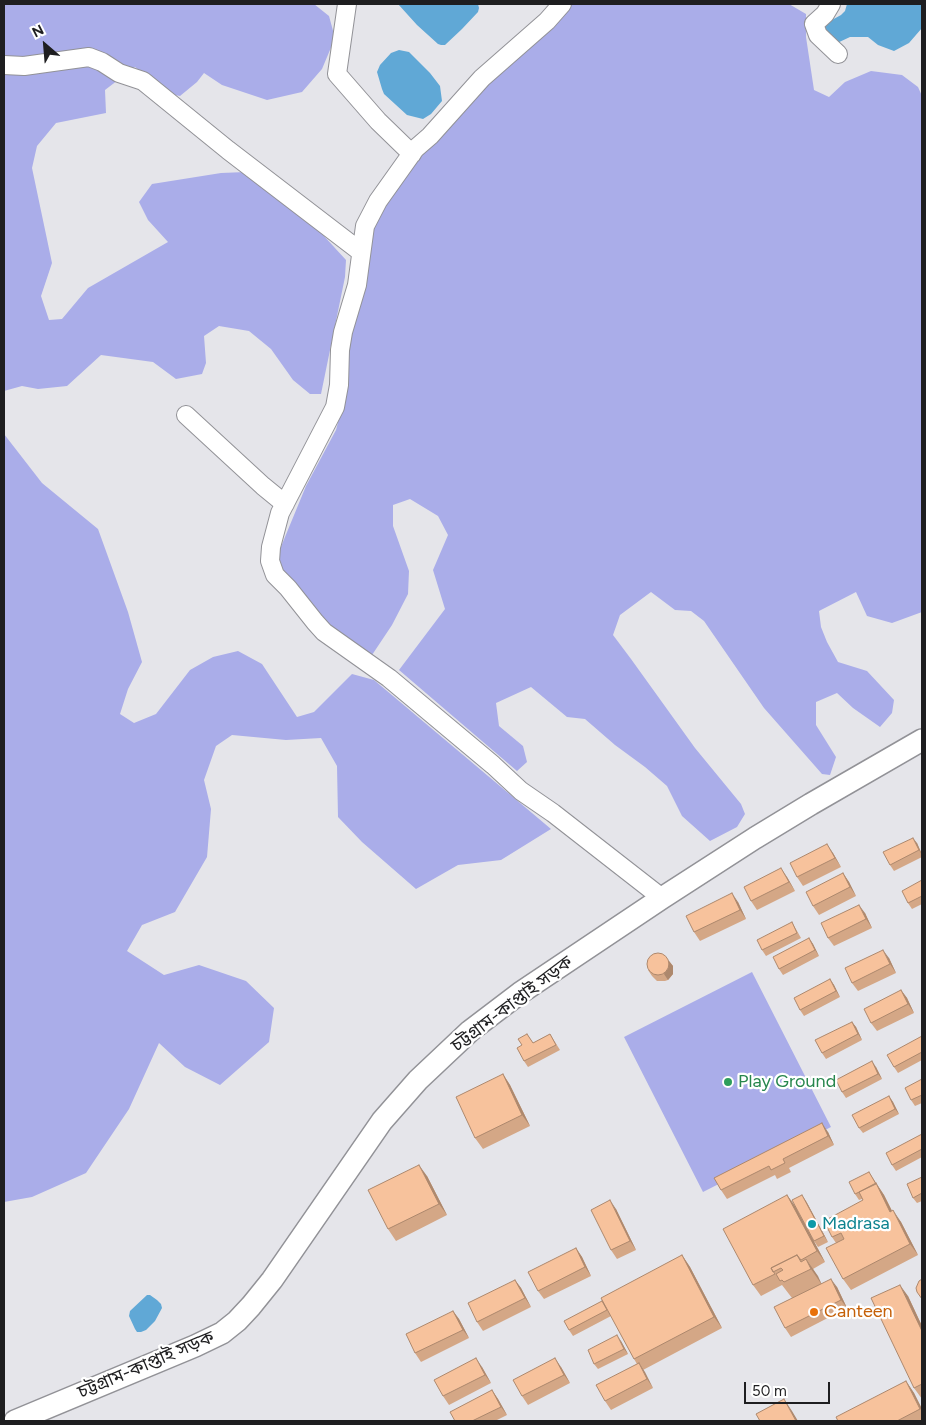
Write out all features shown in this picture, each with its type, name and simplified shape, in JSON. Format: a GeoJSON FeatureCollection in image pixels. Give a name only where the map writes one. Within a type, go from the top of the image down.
{"type":"FeatureCollection","features":[{"type":"Feature","properties":{"kind":"main road","name":"চট্টগ্রাম-কাপ্তাই সড়ক"},"geometry":{"type":"LineString","coordinates":[[14,1421],[195,1346],[213,1338],[230,1327],[251,1306],[266,1286],[382,1121],[418,1080],[453,1046],[491,1014],[527,988],[662,898],[755,838],[922,740]]}},
{"type":"Feature","properties":{"kind":"street"},"geometry":{"type":"LineString","coordinates":[[347,4],[337,74],[378,120],[412,154]]}},
{"type":"Feature","properties":{"kind":"street"},"geometry":{"type":"LineString","coordinates":[[562,4],[547,20],[482,78],[412,154],[378,201],[365,226],[357,285],[343,332],[340,350],[339,385],[335,406],[280,513],[271,547],[270,561],[275,575],[324,632],[389,678],[493,765],[521,791],[553,813],[662,898]]}},
{"type":"Feature","properties":{"kind":"street"},"geometry":{"type":"LineString","coordinates":[[831,4],[825,14],[814,24],[818,35],[838,54]]}},
{"type":"Feature","properties":{"kind":"street"},"geometry":{"type":"LineString","coordinates":[[4,65],[24,66],[89,57],[102,62],[119,73],[143,81],[228,150],[361,252]]}},
{"type":"Feature","properties":{"kind":"street"},"geometry":{"type":"LineString","coordinates":[[186,415],[285,504]]}},
{"type":"Feature","properties":{"kind":"shaded area"},"geometry":{"type":"Polygon","coordinates":[[[4,4],[314,4],[329,16],[335,38],[322,69],[302,92],[267,100],[222,85],[204,73],[197,82],[180,96],[165,93],[135,67],[105,90],[106,113],[56,123],[37,146],[32,168],[52,263],[41,296],[49,320],[62,319],[88,288],[168,242],[148,220],[139,202],[152,184],[221,173],[246,172],[312,223],[346,260],[345,277],[321,394],[310,394],[293,380],[271,349],[249,331],[219,326],[204,336],[206,363],[202,374],[176,379],[153,362],[101,355],[67,386],[38,389],[22,386],[4,391],[4,4]]]}},
{"type":"Feature","properties":{"kind":"shaded area"},"geometry":{"type":"Polygon","coordinates":[[[398,4],[478,4],[479,8],[478,12],[462,29],[445,45],[441,45],[417,25],[398,4]]]}},
{"type":"Feature","properties":{"kind":"shaded area"},"geometry":{"type":"Polygon","coordinates":[[[568,4],[789,4],[806,14],[806,37],[814,90],[829,97],[845,82],[871,71],[902,75],[918,87],[922,96],[922,612],[892,623],[867,616],[856,592],[819,611],[821,627],[838,662],[867,671],[894,700],[892,713],[880,727],[853,708],[837,693],[816,702],[816,725],[836,757],[830,775],[822,774],[764,708],[704,621],[691,611],[675,610],[651,592],[620,615],[613,635],[695,748],[741,804],[745,814],[737,827],[710,841],[682,816],[667,786],[645,767],[615,745],[585,719],[567,717],[531,687],[496,703],[499,726],[523,746],[527,762],[517,771],[399,670],[445,609],[433,570],[448,535],[438,516],[410,499],[393,505],[393,526],[409,571],[408,594],[392,625],[370,658],[329,630],[284,576],[278,554],[306,486],[336,430],[347,389],[350,334],[374,224],[420,150],[568,4]]]}},
{"type":"Feature","properties":{"kind":"shaded area"},"geometry":{"type":"Polygon","coordinates":[[[847,4],[922,4],[922,28],[909,43],[894,51],[878,45],[868,37],[850,37],[835,44],[823,29],[830,21],[845,11],[847,4]]]}},
{"type":"Feature","properties":{"kind":"shaded area"},"geometry":{"type":"Polygon","coordinates":[[[399,50],[409,52],[440,86],[442,101],[431,114],[423,119],[407,115],[384,94],[382,89],[377,72],[380,65],[391,53],[399,50]]]}},
{"type":"Feature","properties":{"kind":"shaded area"},"geometry":{"type":"Polygon","coordinates":[[[4,434],[42,483],[98,529],[128,612],[142,662],[128,689],[120,714],[134,723],[156,714],[190,670],[213,657],[238,651],[262,664],[297,717],[314,712],[352,674],[374,680],[551,829],[501,860],[458,865],[416,889],[362,842],[338,817],[337,766],[321,738],[286,740],[232,735],[216,746],[204,780],[211,809],[207,857],[175,912],[142,925],[127,951],[164,975],[199,965],[246,981],[274,1008],[269,1042],[220,1085],[185,1067],[159,1043],[129,1109],[86,1173],[32,1197],[4,1202],[4,434]]]}},
{"type":"Feature","properties":{"kind":"shaded area","name":"Play Ground"},"geometry":{"type":"Polygon","coordinates":[[[752,972],[831,1127],[703,1192],[624,1037],[752,972]]]}},
{"type":"Feature","properties":{"kind":"shaded area"},"geometry":{"type":"Polygon","coordinates":[[[147,1295],[157,1300],[162,1308],[155,1321],[146,1330],[137,1332],[129,1316],[130,1311],[147,1295]]]}},
{"type":"Feature","properties":{"kind":"building"},"geometry":{"type":"Polygon","coordinates":[[[913,838],[919,850],[890,865],[883,852],[913,838]]]}},
{"type":"Feature","properties":{"kind":"building"},"geometry":{"type":"Polygon","coordinates":[[[827,844],[835,858],[797,877],[790,863],[827,844]]]}},
{"type":"Feature","properties":{"kind":"building"},"geometry":{"type":"Polygon","coordinates":[[[781,868],[789,882],[751,901],[744,887],[781,868]]]}},
{"type":"Feature","properties":{"kind":"building"},"geometry":{"type":"Polygon","coordinates":[[[843,873],[850,887],[813,906],[806,892],[843,873]]]}},
{"type":"Feature","properties":{"kind":"building"},"geometry":{"type":"Polygon","coordinates":[[[922,880],[922,896],[908,903],[902,891],[922,880]]]}},
{"type":"Feature","properties":{"kind":"building"},"geometry":{"type":"Polygon","coordinates":[[[732,893],[740,910],[694,932],[686,916],[732,893]]]}},
{"type":"Feature","properties":{"kind":"building"},"geometry":{"type":"Polygon","coordinates":[[[859,905],[866,919],[828,938],[821,923],[859,905]]]}},
{"type":"Feature","properties":{"kind":"building"},"geometry":{"type":"Polygon","coordinates":[[[792,922],[797,933],[762,950],[757,940],[792,922]]]}},
{"type":"Feature","properties":{"kind":"building"},"geometry":{"type":"Polygon","coordinates":[[[809,938],[815,950],[779,969],[773,957],[809,938]]]}},
{"type":"Feature","properties":{"kind":"building"},"geometry":{"type":"Polygon","coordinates":[[[883,950],[890,964],[852,983],[845,968],[883,950]]]}},
{"type":"Feature","properties":{"kind":"building"},"geometry":{"type":"Polygon","coordinates":[[[658,953],[666,956],[669,964],[666,972],[658,975],[650,972],[647,964],[650,956],[658,953]]]}},
{"type":"Feature","properties":{"kind":"building"},"geometry":{"type":"Polygon","coordinates":[[[830,979],[836,991],[800,1010],[794,998],[830,979]]]}},
{"type":"Feature","properties":{"kind":"building"},"geometry":{"type":"Polygon","coordinates":[[[901,990],[908,1004],[871,1023],[864,1009],[901,990]]]}},
{"type":"Feature","properties":{"kind":"building"},"geometry":{"type":"Polygon","coordinates":[[[852,1022],[858,1034],[822,1053],[815,1040],[852,1022]]]}},
{"type":"Feature","properties":{"kind":"building"},"geometry":{"type":"Polygon","coordinates":[[[527,1034],[533,1043],[550,1034],[556,1045],[524,1061],[517,1048],[522,1045],[518,1039],[527,1034]]]}},
{"type":"Feature","properties":{"kind":"building"},"geometry":{"type":"Polygon","coordinates":[[[922,1036],[922,1052],[894,1067],[887,1055],[922,1036]]]}},
{"type":"Feature","properties":{"kind":"building"},"geometry":{"type":"Polygon","coordinates":[[[872,1061],[878,1074],[842,1092],[836,1080],[872,1061]]]}},
{"type":"Feature","properties":{"kind":"building"},"geometry":{"type":"Polygon","coordinates":[[[503,1074],[522,1115],[475,1138],[456,1097],[503,1074]]]}},
{"type":"Feature","properties":{"kind":"building"},"geometry":{"type":"Polygon","coordinates":[[[922,1079],[922,1095],[911,1100],[905,1088],[922,1079]]]}},
{"type":"Feature","properties":{"kind":"building"},"geometry":{"type":"Polygon","coordinates":[[[889,1096],[895,1109],[859,1128],[852,1115],[889,1096]]]}},
{"type":"Feature","properties":{"kind":"building"},"geometry":{"type":"Polygon","coordinates":[[[822,1123],[828,1136],[783,1159],[785,1163],[771,1170],[769,1166],[721,1190],[714,1178],[822,1123]]]}},
{"type":"Feature","properties":{"kind":"building"},"geometry":{"type":"Polygon","coordinates":[[[922,1134],[922,1149],[892,1165],[886,1153],[922,1134]]]}},
{"type":"Feature","properties":{"kind":"building"},"geometry":{"type":"Polygon","coordinates":[[[419,1165],[439,1204],[388,1229],[368,1190],[419,1165]]]}},
{"type":"Feature","properties":{"kind":"building"},"geometry":{"type":"Polygon","coordinates":[[[869,1172],[876,1184],[855,1194],[849,1182],[869,1172]]]}},
{"type":"Feature","properties":{"kind":"building"},"geometry":{"type":"Polygon","coordinates":[[[922,1177],[922,1193],[913,1198],[907,1184],[922,1177]]]}},
{"type":"Feature","properties":{"kind":"building"},"geometry":{"type":"Polygon","coordinates":[[[876,1183],[890,1212],[893,1210],[910,1244],[843,1279],[826,1248],[844,1239],[841,1233],[832,1237],[824,1221],[863,1200],[859,1192],[876,1183]]]}},
{"type":"Feature","properties":{"kind":"building"},"geometry":{"type":"Polygon","coordinates":[[[787,1195],[817,1251],[801,1260],[797,1255],[771,1268],[775,1274],[753,1285],[723,1229],[787,1195]]]}},
{"type":"Feature","properties":{"kind":"building","name":"Madrasa"},"geometry":{"type":"Polygon","coordinates":[[[802,1195],[824,1236],[814,1241],[792,1200],[802,1195]]]}},
{"type":"Feature","properties":{"kind":"building"},"geometry":{"type":"Polygon","coordinates":[[[610,1200],[630,1241],[611,1250],[591,1210],[610,1200]]]}},
{"type":"Feature","properties":{"kind":"building"},"geometry":{"type":"Polygon","coordinates":[[[576,1248],[585,1267],[538,1291],[528,1272],[576,1248]]]}},
{"type":"Feature","properties":{"kind":"building"},"geometry":{"type":"Polygon","coordinates":[[[682,1255],[714,1317],[634,1359],[601,1298],[682,1255]]]}},
{"type":"Feature","properties":{"kind":"building"},"geometry":{"type":"Polygon","coordinates":[[[797,1255],[801,1262],[806,1259],[811,1269],[784,1282],[780,1281],[776,1274],[783,1270],[781,1268],[773,1272],[771,1268],[797,1255]]]}},
{"type":"Feature","properties":{"kind":"building"},"geometry":{"type":"Polygon","coordinates":[[[831,1279],[841,1300],[785,1328],[774,1307],[831,1279]]]}},
{"type":"Feature","properties":{"kind":"building"},"geometry":{"type":"Polygon","coordinates":[[[922,1279],[922,1299],[916,1288],[922,1279]]]}},
{"type":"Feature","properties":{"kind":"building"},"geometry":{"type":"Polygon","coordinates":[[[515,1280],[525,1298],[477,1322],[468,1303],[515,1280]]]}},
{"type":"Feature","properties":{"kind":"building"},"geometry":{"type":"Polygon","coordinates":[[[900,1285],[922,1331],[922,1384],[914,1388],[871,1298],[900,1285]]]}},
{"type":"Feature","properties":{"kind":"building"},"geometry":{"type":"Polygon","coordinates":[[[602,1301],[607,1310],[569,1330],[564,1321],[602,1301]]]}},
{"type":"Feature","properties":{"kind":"building"},"geometry":{"type":"Polygon","coordinates":[[[453,1311],[463,1330],[415,1353],[406,1334],[453,1311]]]}},
{"type":"Feature","properties":{"kind":"building"},"geometry":{"type":"Polygon","coordinates":[[[617,1335],[624,1349],[594,1364],[588,1350],[617,1335]]]}},
{"type":"Feature","properties":{"kind":"building"},"geometry":{"type":"Polygon","coordinates":[[[476,1358],[485,1375],[443,1396],[434,1380],[476,1358]]]}},
{"type":"Feature","properties":{"kind":"building"},"geometry":{"type":"Polygon","coordinates":[[[555,1358],[564,1375],[522,1396],[513,1380],[555,1358]]]}},
{"type":"Feature","properties":{"kind":"building"},"geometry":{"type":"Polygon","coordinates":[[[639,1363],[647,1379],[605,1401],[596,1385],[639,1363]]]}},
{"type":"Feature","properties":{"kind":"building"},"geometry":{"type":"Polygon","coordinates":[[[906,1381],[920,1409],[897,1421],[838,1421],[836,1417],[906,1381]]]}},
{"type":"Feature","properties":{"kind":"building"},"geometry":{"type":"Polygon","coordinates":[[[492,1390],[501,1407],[472,1421],[455,1421],[450,1412],[492,1390]]]}},
{"type":"Feature","properties":{"kind":"building"},"geometry":{"type":"Polygon","coordinates":[[[784,1399],[796,1421],[760,1421],[756,1414],[784,1399]]]}},
{"type":"Feature","properties":{"kind":"place","name":"Play Ground"},"geometry":{"type":"Point","coordinates":[728,1082]}},
{"type":"Feature","properties":{"kind":"place","name":"Madrasa"},"geometry":{"type":"Point","coordinates":[812,1224]}},
{"type":"Feature","properties":{"kind":"place","name":"Canteen"},"geometry":{"type":"Point","coordinates":[814,1312]}}]}
